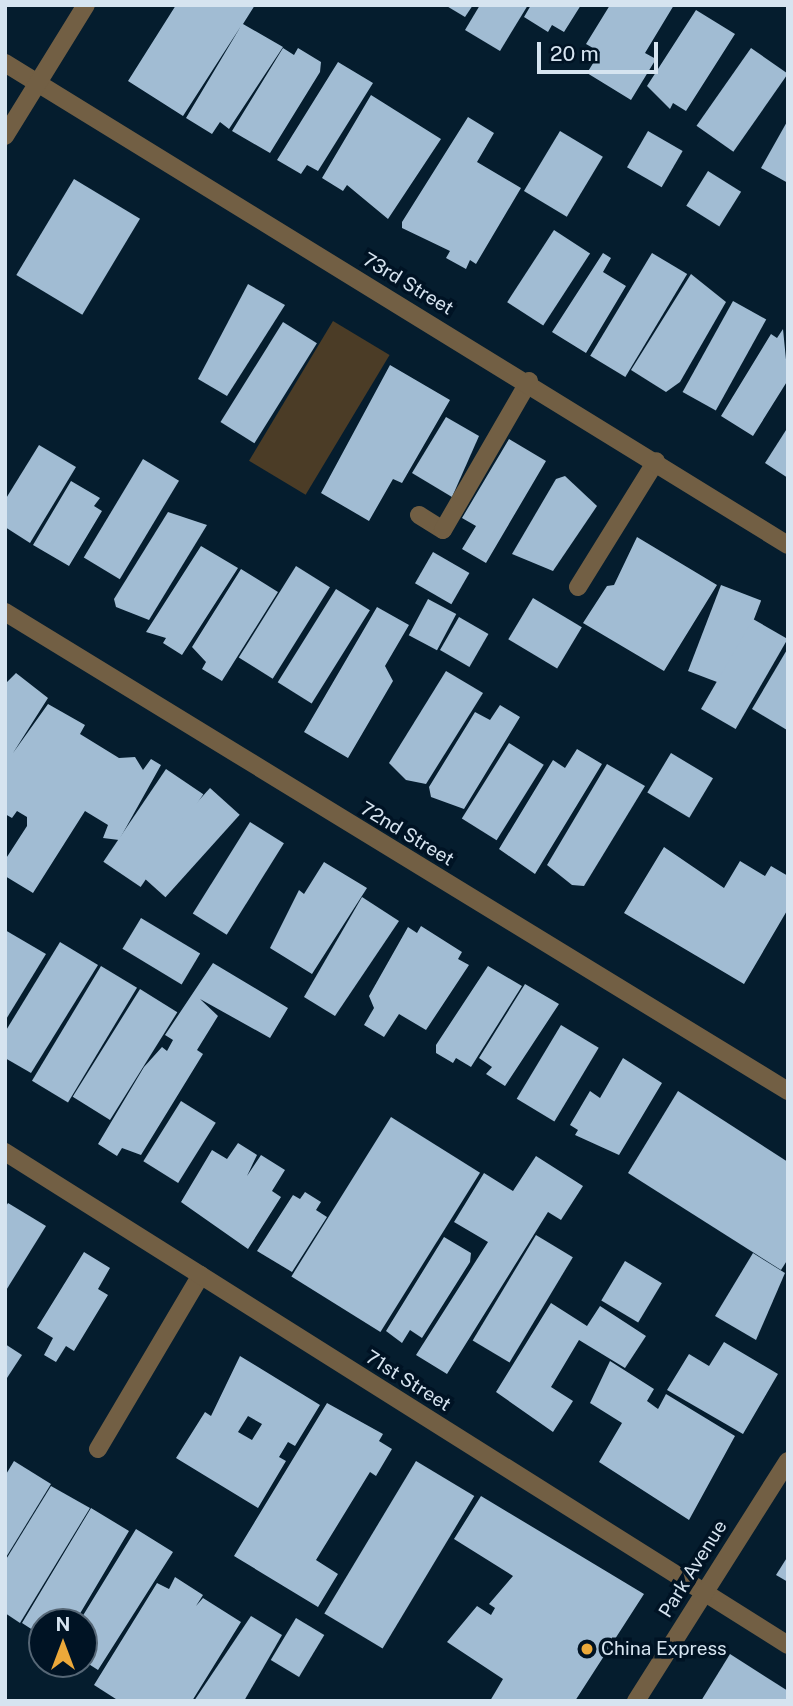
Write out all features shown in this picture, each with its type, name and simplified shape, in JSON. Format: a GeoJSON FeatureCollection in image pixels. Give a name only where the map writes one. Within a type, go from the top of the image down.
{"type":"FeatureCollection","features":[{"type":"Feature","properties":{"kind":"street"},"geometry":{"type":"LineString","coordinates":[[7,130],[86,5]]}},
{"type":"Feature","properties":{"kind":"street","name":"73rd Street"},"geometry":{"type":"LineString","coordinates":[[5,63],[529,381],[788,545]]}},
{"type":"Feature","properties":{"kind":"street"},"geometry":{"type":"LineString","coordinates":[[419,515],[443,530],[529,381]]}},
{"type":"Feature","properties":{"kind":"street"},"geometry":{"type":"LineString","coordinates":[[578,587],[656,461]]}},
{"type":"Feature","properties":{"kind":"street","name":"72nd Street"},"geometry":{"type":"LineString","coordinates":[[5,612],[788,1091]]}},
{"type":"Feature","properties":{"kind":"street","name":"71st Street"},"geometry":{"type":"LineString","coordinates":[[5,1152],[788,1645]]}},
{"type":"Feature","properties":{"kind":"street"},"geometry":{"type":"LineString","coordinates":[[98,1449],[201,1275]]}},
{"type":"Feature","properties":{"kind":"street","name":"Park Avenue"},"geometry":{"type":"LineString","coordinates":[[636,1701],[788,1461]]}},
{"type":"Feature","properties":{"kind":"shaded area"},"geometry":{"type":"Polygon","coordinates":[[[333,321],[390,355],[306,495],[249,461],[333,321]]]}},
{"type":"Feature","properties":{"kind":"building"},"geometry":{"type":"Polygon","coordinates":[[[176,5],[255,5],[243,24],[283,47],[229,129],[220,122],[212,134],[186,118],[241,26],[183,116],[128,81],[176,5]]]}},
{"type":"Feature","properties":{"kind":"building"},"geometry":{"type":"Polygon","coordinates":[[[445,5],[473,5],[465,17],[445,5]]]}},
{"type":"Feature","properties":{"kind":"building"},"geometry":{"type":"Polygon","coordinates":[[[480,5],[528,5],[500,51],[465,30],[480,5]]]}},
{"type":"Feature","properties":{"kind":"building"},"geometry":{"type":"Polygon","coordinates":[[[531,5],[581,5],[564,32],[552,25],[548,32],[524,17],[531,5]]]}},
{"type":"Feature","properties":{"kind":"building"},"geometry":{"type":"Polygon","coordinates":[[[610,5],[674,5],[645,53],[656,59],[631,100],[587,73],[600,52],[586,44],[610,5]]]}},
{"type":"Feature","properties":{"kind":"building"},"geometry":{"type":"Polygon","coordinates":[[[696,10],[735,34],[686,111],[673,103],[670,109],[647,86],[696,10]]]}},
{"type":"Feature","properties":{"kind":"building"},"geometry":{"type":"Polygon","coordinates":[[[283,48],[294,55],[298,48],[321,62],[320,72],[270,153],[232,131],[283,48]]]}},
{"type":"Feature","properties":{"kind":"building"},"geometry":{"type":"Polygon","coordinates":[[[751,48],[788,74],[733,152],[697,126],[751,48]]]}},
{"type":"Feature","properties":{"kind":"building"},"geometry":{"type":"Polygon","coordinates":[[[338,62],[373,83],[318,171],[307,165],[301,174],[277,160],[338,62]]]}},
{"type":"Feature","properties":{"kind":"building"},"geometry":{"type":"Polygon","coordinates":[[[371,95],[441,139],[388,219],[347,185],[343,191],[322,178],[371,95]]]}},
{"type":"Feature","properties":{"kind":"building"},"geometry":{"type":"Polygon","coordinates":[[[468,117],[494,133],[477,162],[521,188],[476,264],[470,260],[466,269],[446,258],[450,251],[402,228],[402,222],[468,117]]]}},
{"type":"Feature","properties":{"kind":"building"},"geometry":{"type":"Polygon","coordinates":[[[788,120],[788,183],[761,168],[788,120]]]}},
{"type":"Feature","properties":{"kind":"building"},"geometry":{"type":"Polygon","coordinates":[[[560,131],[603,157],[567,217],[524,191],[560,131]]]}},
{"type":"Feature","properties":{"kind":"building"},"geometry":{"type":"Polygon","coordinates":[[[648,131],[683,151],[662,187],[627,167],[648,131]]]}},
{"type":"Feature","properties":{"kind":"building"},"geometry":{"type":"Polygon","coordinates":[[[708,171],[741,192],[719,226],[686,206],[708,171]]]}},
{"type":"Feature","properties":{"kind":"building"},"geometry":{"type":"Polygon","coordinates":[[[74,179],[140,219],[82,315],[16,275],[74,179]]]}},
{"type":"Feature","properties":{"kind":"building"},"geometry":{"type":"Polygon","coordinates":[[[554,230],[590,253],[543,326],[507,302],[554,230]]]}},
{"type":"Feature","properties":{"kind":"building"},"geometry":{"type":"Polygon","coordinates":[[[603,253],[611,258],[603,272],[626,286],[586,353],[552,332],[603,253]]]}},
{"type":"Feature","properties":{"kind":"building"},"geometry":{"type":"Polygon","coordinates":[[[652,253],[687,274],[625,377],[590,356],[652,253]]]}},
{"type":"Feature","properties":{"kind":"building"},"geometry":{"type":"Polygon","coordinates":[[[691,274],[726,302],[680,382],[666,392],[631,370],[691,274]]]}},
{"type":"Feature","properties":{"kind":"building"},"geometry":{"type":"Polygon","coordinates":[[[248,284],[285,305],[227,396],[198,379],[248,284]]]}},
{"type":"Feature","properties":{"kind":"building"},"geometry":{"type":"Polygon","coordinates":[[[733,301],[766,319],[716,410],[683,392],[733,301]]]}},
{"type":"Feature","properties":{"kind":"building"},"geometry":{"type":"Polygon","coordinates":[[[283,322],[317,343],[254,443],[220,422],[283,322]]]}},
{"type":"Feature","properties":{"kind":"building"},"geometry":{"type":"Polygon","coordinates":[[[783,329],[788,380],[753,436],[721,416],[771,334],[777,338],[783,329]]]}},
{"type":"Feature","properties":{"kind":"building"},"geometry":{"type":"Polygon","coordinates":[[[390,365],[450,400],[402,483],[393,479],[369,521],[321,493],[390,365]]]}},
{"type":"Feature","properties":{"kind":"building"},"geometry":{"type":"Polygon","coordinates":[[[446,417],[479,436],[452,497],[412,473],[446,417]]]}},
{"type":"Feature","properties":{"kind":"building"},"geometry":{"type":"Polygon","coordinates":[[[788,427],[788,478],[765,463],[788,427]]]}},
{"type":"Feature","properties":{"kind":"building"},"geometry":{"type":"Polygon","coordinates":[[[509,439],[546,461],[486,563],[462,549],[476,526],[462,518],[509,439]]]}},
{"type":"Feature","properties":{"kind":"building"},"geometry":{"type":"Polygon","coordinates":[[[39,445],[76,467],[30,543],[5,527],[5,500],[39,445]]]}},
{"type":"Feature","properties":{"kind":"building"},"geometry":{"type":"Polygon","coordinates":[[[143,459],[179,481],[120,579],[84,558],[143,459]]]}},
{"type":"Feature","properties":{"kind":"building"},"geometry":{"type":"Polygon","coordinates":[[[565,476],[597,506],[553,571],[512,554],[556,479],[565,476]]]}},
{"type":"Feature","properties":{"kind":"building"},"geometry":{"type":"Polygon","coordinates":[[[71,481],[100,498],[94,506],[102,511],[69,566],[33,545],[71,481]]]}},
{"type":"Feature","properties":{"kind":"building"},"geometry":{"type":"Polygon","coordinates":[[[168,512],[207,525],[149,620],[116,607],[114,599],[168,512]]]}},
{"type":"Feature","properties":{"kind":"building"},"geometry":{"type":"Polygon","coordinates":[[[637,537],[717,585],[664,671],[583,623],[607,586],[614,585],[637,537]]]}},
{"type":"Feature","properties":{"kind":"building"},"geometry":{"type":"Polygon","coordinates":[[[201,546],[238,568],[182,655],[163,643],[166,638],[146,632],[201,546]]]}},
{"type":"Feature","properties":{"kind":"building"},"geometry":{"type":"Polygon","coordinates":[[[433,552],[469,573],[451,604],[415,583],[433,552]]]}},
{"type":"Feature","properties":{"kind":"building"},"geometry":{"type":"Polygon","coordinates":[[[296,566],[330,587],[273,679],[239,658],[296,566]]]}},
{"type":"Feature","properties":{"kind":"building"},"geometry":{"type":"Polygon","coordinates":[[[241,569],[278,592],[222,681],[202,669],[206,662],[192,647],[241,569]]]}},
{"type":"Feature","properties":{"kind":"building"},"geometry":{"type":"Polygon","coordinates":[[[721,585],[761,600],[728,686],[688,671],[721,585]]]}},
{"type":"Feature","properties":{"kind":"building"},"geometry":{"type":"Polygon","coordinates":[[[336,589],[370,610],[312,703],[278,682],[336,589]]]}},
{"type":"Feature","properties":{"kind":"building"},"geometry":{"type":"Polygon","coordinates":[[[533,598],[582,627],[557,669],[508,639],[533,598]]]}},
{"type":"Feature","properties":{"kind":"building"},"geometry":{"type":"Polygon","coordinates":[[[428,599],[456,614],[437,650],[409,635],[428,599]]]}},
{"type":"Feature","properties":{"kind":"building"},"geometry":{"type":"Polygon","coordinates":[[[377,607],[409,625],[385,666],[393,681],[348,758],[304,732],[377,607]]]}},
{"type":"Feature","properties":{"kind":"building"},"geometry":{"type":"Polygon","coordinates":[[[459,617],[488,634],[469,667],[440,650],[459,617]]]}},
{"type":"Feature","properties":{"kind":"building"},"geometry":{"type":"Polygon","coordinates":[[[753,619],[788,639],[736,729],[701,709],[753,619]]]}},
{"type":"Feature","properties":{"kind":"building"},"geometry":{"type":"Polygon","coordinates":[[[788,648],[788,728],[787,730],[752,709],[788,648]]]}},
{"type":"Feature","properties":{"kind":"building"},"geometry":{"type":"Polygon","coordinates":[[[446,671],[483,693],[426,784],[406,780],[389,763],[446,671]]]}},
{"type":"Feature","properties":{"kind":"building"},"geometry":{"type":"Polygon","coordinates":[[[16,673],[48,698],[13,753],[48,704],[85,725],[80,734],[119,758],[135,757],[143,770],[151,759],[161,765],[119,840],[103,838],[108,825],[85,811],[33,893],[5,876],[5,860],[27,826],[27,817],[17,811],[12,818],[5,814],[5,684],[16,673]]]}},
{"type":"Feature","properties":{"kind":"building"},"geometry":{"type":"Polygon","coordinates":[[[500,705],[520,717],[464,809],[431,797],[429,787],[475,712],[490,720],[500,705]]]}},
{"type":"Feature","properties":{"kind":"building"},"geometry":{"type":"Polygon","coordinates":[[[509,743],[544,765],[497,840],[462,818],[509,743]]]}},
{"type":"Feature","properties":{"kind":"building"},"geometry":{"type":"Polygon","coordinates":[[[577,749],[602,764],[535,874],[499,849],[553,760],[565,768],[577,749]]]}},
{"type":"Feature","properties":{"kind":"building"},"geometry":{"type":"Polygon","coordinates":[[[671,753],[713,778],[689,818],[647,792],[671,753]]]}},
{"type":"Feature","properties":{"kind":"building"},"geometry":{"type":"Polygon","coordinates":[[[607,764],[645,786],[584,886],[572,885],[547,865],[607,764]]]}},
{"type":"Feature","properties":{"kind":"building"},"geometry":{"type":"Polygon","coordinates":[[[166,769],[203,794],[141,887],[103,862],[166,769]]]}},
{"type":"Feature","properties":{"kind":"building"},"geometry":{"type":"Polygon","coordinates":[[[210,788],[240,815],[165,897],[136,870],[210,788]]]}},
{"type":"Feature","properties":{"kind":"building"},"geometry":{"type":"Polygon","coordinates":[[[250,822],[284,843],[227,935],[193,914],[250,822]]]}},
{"type":"Feature","properties":{"kind":"building"},"geometry":{"type":"Polygon","coordinates":[[[664,847],[724,888],[740,861],[765,876],[771,866],[788,876],[788,909],[744,984],[624,913],[664,847]]]}},
{"type":"Feature","properties":{"kind":"building"},"geometry":{"type":"Polygon","coordinates":[[[324,862],[367,888],[312,974],[270,948],[299,890],[304,894],[324,862]]]}},
{"type":"Feature","properties":{"kind":"building"},"geometry":{"type":"Polygon","coordinates":[[[362,897],[399,921],[335,1016],[304,997],[362,897]]]}},
{"type":"Feature","properties":{"kind":"building"},"geometry":{"type":"Polygon","coordinates":[[[141,918],[200,954],[182,984],[122,949],[141,918]]]}},
{"type":"Feature","properties":{"kind":"building"},"geometry":{"type":"Polygon","coordinates":[[[421,926],[462,952],[458,959],[469,965],[426,1030],[399,1014],[384,1037],[364,1025],[374,1008],[369,996],[408,927],[417,933],[421,926]]]}},
{"type":"Feature","properties":{"kind":"building"},"geometry":{"type":"Polygon","coordinates":[[[5,930],[46,954],[5,1021],[5,930]]]}},
{"type":"Feature","properties":{"kind":"building"},"geometry":{"type":"Polygon","coordinates":[[[60,942],[98,965],[31,1073],[5,1058],[5,1032],[60,942]]]}},
{"type":"Feature","properties":{"kind":"building"},"geometry":{"type":"Polygon","coordinates":[[[213,963],[288,1008],[270,1038],[200,999],[218,1016],[197,1050],[203,1054],[141,1155],[122,1148],[117,1156],[98,1144],[144,1067],[162,1047],[167,1051],[173,1040],[165,1035],[213,963]]]}},
{"type":"Feature","properties":{"kind":"building"},"geometry":{"type":"Polygon","coordinates":[[[101,966],[137,988],[68,1102],[32,1081],[101,966]]]}},
{"type":"Feature","properties":{"kind":"building"},"geometry":{"type":"Polygon","coordinates":[[[488,966],[522,986],[471,1067],[456,1058],[453,1063],[436,1053],[436,1045],[488,966]]]}},
{"type":"Feature","properties":{"kind":"building"},"geometry":{"type":"Polygon","coordinates":[[[525,984],[559,1004],[505,1086],[486,1074],[492,1067],[479,1058],[525,984]]]}},
{"type":"Feature","properties":{"kind":"building"},"geometry":{"type":"Polygon","coordinates":[[[140,989],[177,1012],[110,1120],[73,1097],[140,989]]]}},
{"type":"Feature","properties":{"kind":"building"},"geometry":{"type":"Polygon","coordinates":[[[561,1025],[599,1048],[554,1121],[517,1099],[561,1025]]]}},
{"type":"Feature","properties":{"kind":"building"},"geometry":{"type":"Polygon","coordinates":[[[623,1058],[662,1083],[619,1155],[575,1135],[578,1130],[570,1125],[590,1091],[600,1098],[623,1058]]]}},
{"type":"Feature","properties":{"kind":"building"},"geometry":{"type":"Polygon","coordinates":[[[678,1091],[788,1162],[788,1259],[781,1270],[628,1173],[678,1091]]]}},
{"type":"Feature","properties":{"kind":"building"},"geometry":{"type":"Polygon","coordinates":[[[181,1101],[216,1123],[178,1183],[143,1161],[181,1101]]]}},
{"type":"Feature","properties":{"kind":"building"},"geometry":{"type":"Polygon","coordinates":[[[391,1117],[480,1173],[380,1332],[291,1276],[391,1117]]]}},
{"type":"Feature","properties":{"kind":"building"},"geometry":{"type":"Polygon","coordinates":[[[238,1143],[257,1155],[247,1176],[261,1155],[285,1170],[272,1191],[281,1197],[248,1249],[181,1202],[212,1150],[227,1159],[238,1143]]]}},
{"type":"Feature","properties":{"kind":"building"},"geometry":{"type":"Polygon","coordinates":[[[536,1156],[583,1186],[561,1220],[548,1212],[447,1374],[416,1355],[488,1242],[454,1222],[484,1173],[513,1191],[536,1156]]]}},
{"type":"Feature","properties":{"kind":"building"},"geometry":{"type":"Polygon","coordinates":[[[305,1192],[321,1202],[316,1210],[327,1217],[292,1272],[257,1251],[293,1195],[300,1199],[305,1192]]]}},
{"type":"Feature","properties":{"kind":"building"},"geometry":{"type":"Polygon","coordinates":[[[8,1203],[46,1226],[5,1292],[5,1208],[8,1203]]]}},
{"type":"Feature","properties":{"kind":"building"},"geometry":{"type":"Polygon","coordinates":[[[536,1235],[573,1257],[510,1363],[473,1340],[536,1235]]]}},
{"type":"Feature","properties":{"kind":"building"},"geometry":{"type":"Polygon","coordinates":[[[444,1237],[471,1253],[470,1262],[422,1338],[410,1330],[402,1343],[386,1331],[444,1237]]]}},
{"type":"Feature","properties":{"kind":"building"},"geometry":{"type":"Polygon","coordinates":[[[84,1252],[110,1268],[98,1289],[108,1295],[74,1351],[66,1346],[56,1362],[44,1355],[53,1338],[37,1328],[84,1252]]]}},
{"type":"Feature","properties":{"kind":"building"},"geometry":{"type":"Polygon","coordinates":[[[753,1253],[785,1273],[756,1340],[715,1316],[753,1253]]]}},
{"type":"Feature","properties":{"kind":"building"},"geometry":{"type":"Polygon","coordinates":[[[625,1261],[662,1283],[638,1323],[601,1300],[625,1261]]]}},
{"type":"Feature","properties":{"kind":"building"},"geometry":{"type":"Polygon","coordinates":[[[551,1303],[587,1326],[600,1306],[646,1336],[625,1368],[579,1340],[551,1387],[573,1401],[553,1432],[496,1392],[551,1303]]]}},
{"type":"Feature","properties":{"kind":"building"},"geometry":{"type":"Polygon","coordinates":[[[724,1342],[778,1374],[743,1434],[667,1390],[689,1354],[709,1366],[724,1342]]]}},
{"type":"Feature","properties":{"kind":"building"},"geometry":{"type":"Polygon","coordinates":[[[5,1344],[22,1355],[5,1381],[5,1344]]]}},
{"type":"Feature","properties":{"kind":"building"},"geometry":{"type":"Polygon","coordinates":[[[240,1356],[320,1405],[295,1446],[288,1442],[279,1457],[286,1461],[258,1508],[176,1458],[205,1412],[211,1416],[240,1356]],[[248,1416],[238,1432],[252,1440],[262,1424],[248,1416]]]}},
{"type":"Feature","properties":{"kind":"building"},"geometry":{"type":"Polygon","coordinates":[[[610,1361],[654,1389],[647,1401],[658,1409],[666,1394],[735,1436],[689,1520],[599,1462],[622,1423],[590,1403],[610,1361]]]}},
{"type":"Feature","properties":{"kind":"building"},"geometry":{"type":"Polygon","coordinates":[[[327,1403],[383,1434],[379,1441],[392,1449],[376,1476],[370,1472],[316,1560],[338,1574],[318,1607],[234,1556],[327,1403]]]}},
{"type":"Feature","properties":{"kind":"building"},"geometry":{"type":"Polygon","coordinates":[[[14,1461],[51,1484],[5,1559],[5,1476],[14,1461]]]}},
{"type":"Feature","properties":{"kind":"building"},"geometry":{"type":"Polygon","coordinates":[[[416,1461],[474,1496],[383,1649],[324,1614],[416,1461]]]}},
{"type":"Feature","properties":{"kind":"building"},"geometry":{"type":"Polygon","coordinates":[[[51,1486],[90,1508],[20,1623],[5,1613],[5,1561],[51,1486]]]}},
{"type":"Feature","properties":{"kind":"building"},"geometry":{"type":"Polygon","coordinates":[[[481,1496],[644,1594],[575,1701],[490,1701],[503,1679],[447,1642],[477,1606],[491,1615],[495,1608],[489,1604],[513,1576],[454,1539],[481,1496]]]}},
{"type":"Feature","properties":{"kind":"building"},"geometry":{"type":"Polygon","coordinates":[[[91,1508],[129,1531],[83,1608],[31,1608],[91,1508]]]}},
{"type":"Feature","properties":{"kind":"building"},"geometry":{"type":"Polygon","coordinates":[[[136,1529],[173,1552],[98,1670],[98,1608],[88,1608],[136,1529]]]}},
{"type":"Feature","properties":{"kind":"building"},"geometry":{"type":"Polygon","coordinates":[[[788,1556],[788,1582],[776,1575],[788,1556]]]}},
{"type":"Feature","properties":{"kind":"building"},"geometry":{"type":"Polygon","coordinates":[[[175,1577],[203,1595],[196,1606],[203,1598],[241,1622],[192,1701],[119,1701],[94,1685],[157,1583],[169,1589],[175,1577]]]}},
{"type":"Feature","properties":{"kind":"building"},"geometry":{"type":"Polygon","coordinates":[[[28,1613],[28,1627],[22,1623],[28,1613]]]}},
{"type":"Feature","properties":{"kind":"building"},"geometry":{"type":"Polygon","coordinates":[[[251,1616],[282,1635],[244,1701],[194,1701],[251,1616]]]}},
{"type":"Feature","properties":{"kind":"building"},"geometry":{"type":"Polygon","coordinates":[[[296,1618],[324,1635],[299,1677],[271,1660],[296,1618]]]}},
{"type":"Feature","properties":{"kind":"building"},"geometry":{"type":"Polygon","coordinates":[[[730,1654],[788,1691],[788,1701],[701,1701],[730,1654]]]}},
{"type":"Feature","properties":{"kind":"place","name":"China Express"},"geometry":{"type":"Point","coordinates":[587,1649]}}]}
